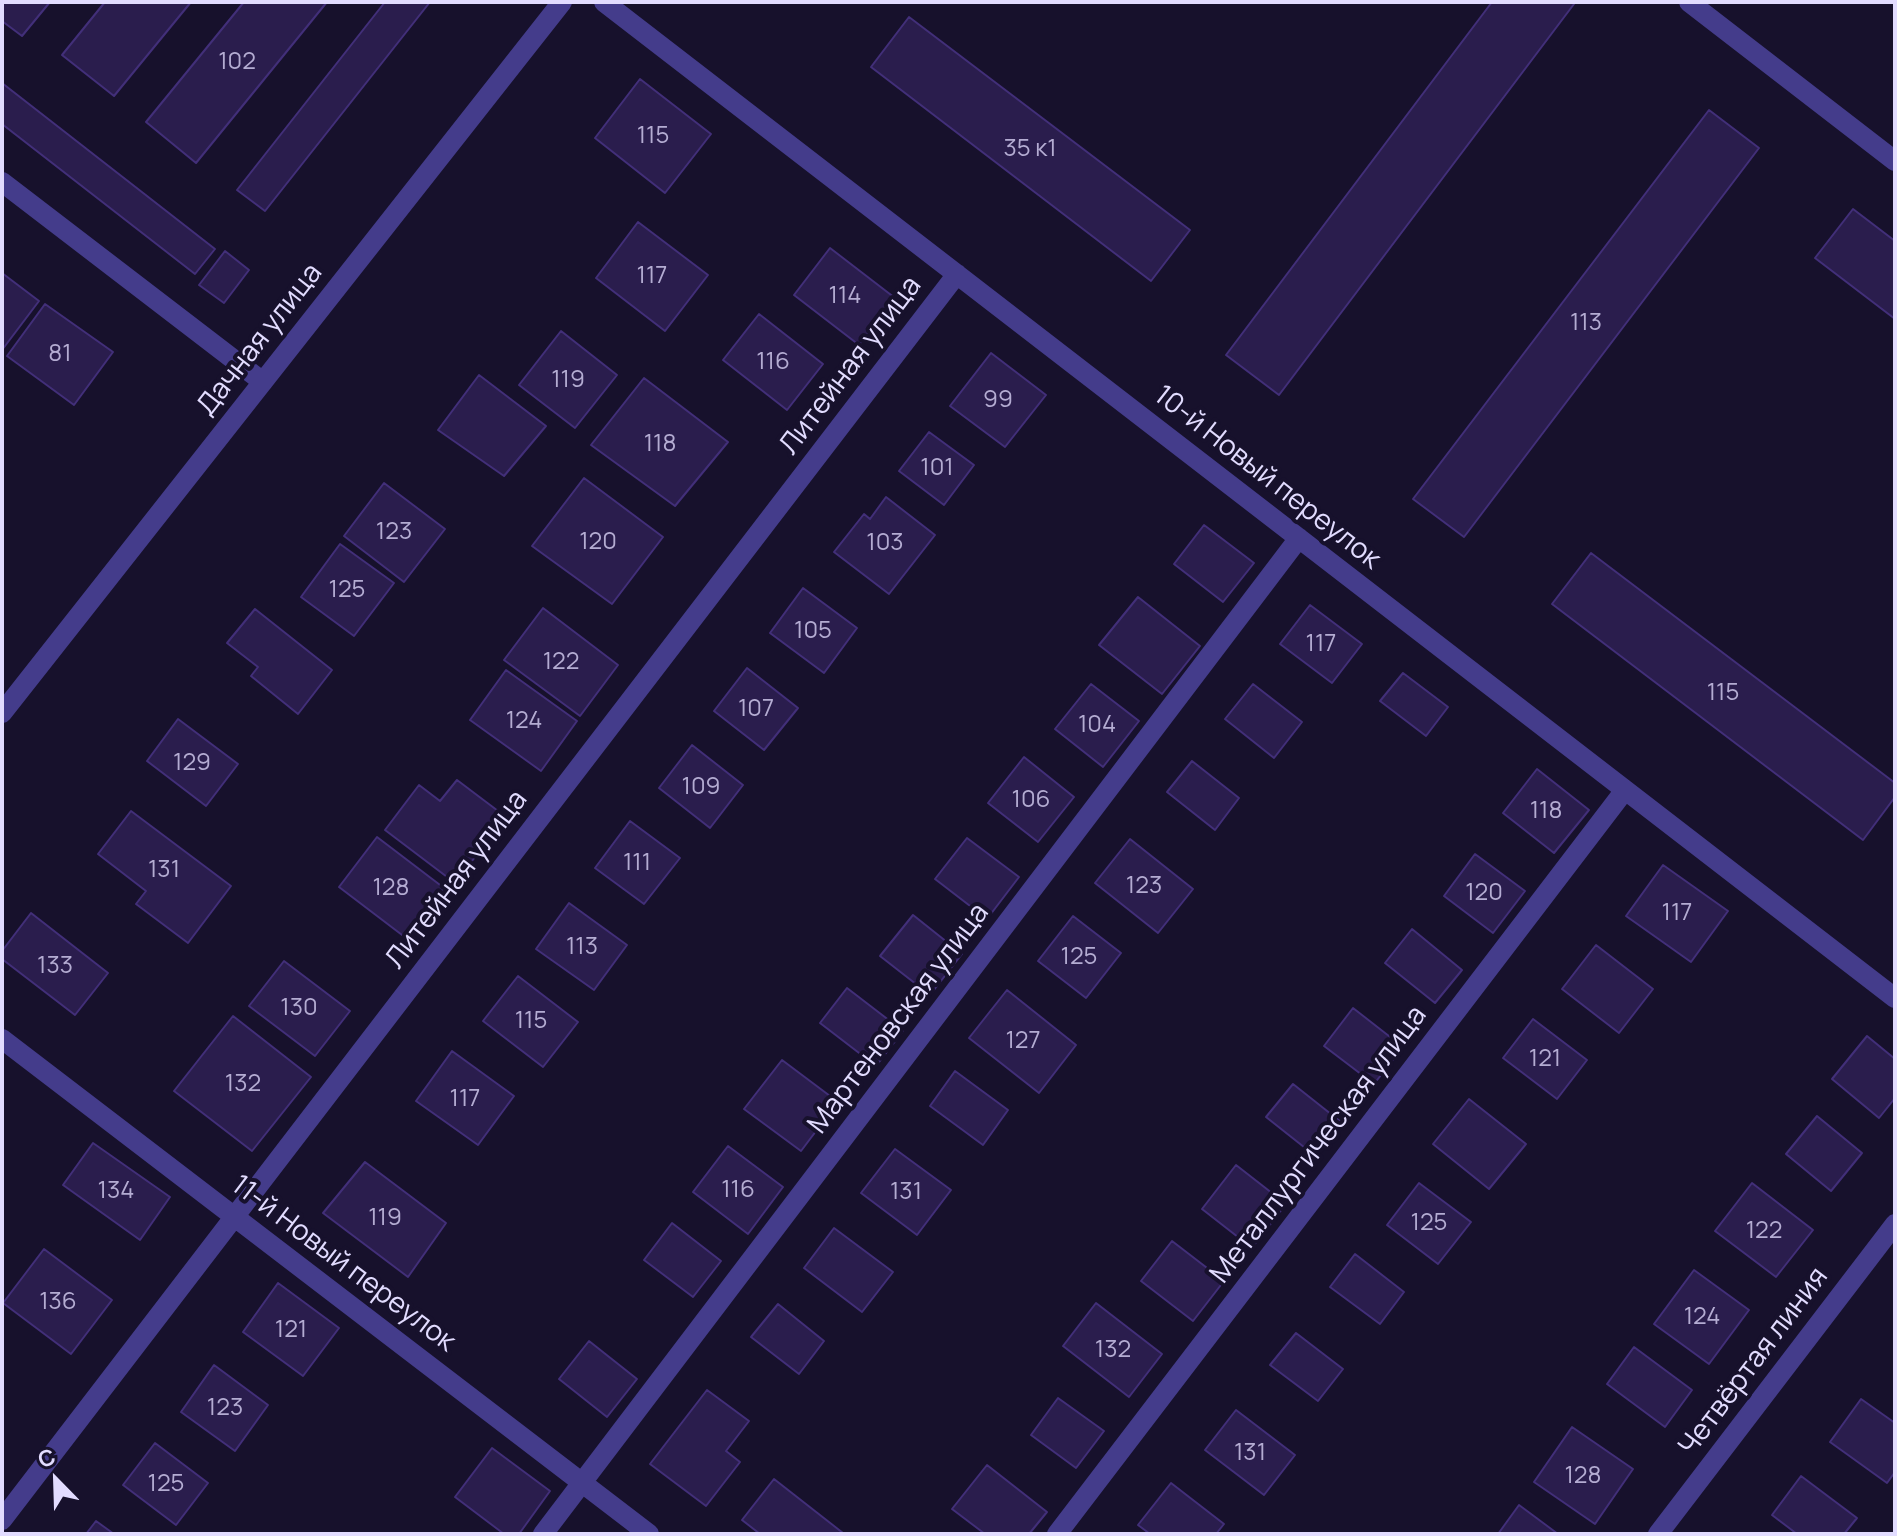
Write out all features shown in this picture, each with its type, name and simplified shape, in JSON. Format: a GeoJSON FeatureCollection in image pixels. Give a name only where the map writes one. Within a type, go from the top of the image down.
{"type":"FeatureCollection","features":[{"type":"Feature","properties":{"kind":"street","name":"Дачная улица"},"geometry":{"type":"LineString","coordinates":[[2,713],[562,2]]}},
{"type":"Feature","properties":{"kind":"street","name":"10-й Новый переулок"},"geometry":{"type":"LineString","coordinates":[[604,2],[1895,998]]}},
{"type":"Feature","properties":{"kind":"street"},"geometry":{"type":"LineString","coordinates":[[1703,6],[1895,161]]}},
{"type":"Feature","properties":{"kind":"street"},"geometry":{"type":"LineString","coordinates":[[2,182],[263,382]]}},
{"type":"Feature","properties":{"kind":"street","name":"Литейная улица"},"geometry":{"type":"LineString","coordinates":[[2,1520],[957,274]]}},
{"type":"Feature","properties":{"kind":"street","name":"Мартеновская улица"},"geometry":{"type":"LineString","coordinates":[[543,1534],[1299,538]]}},
{"type":"Feature","properties":{"kind":"street","name":"Металлургическая улица"},"geometry":{"type":"LineString","coordinates":[[1057,1534],[1625,790]]}},
{"type":"Feature","properties":{"kind":"street","name":"11-й Новый переулок"},"geometry":{"type":"LineString","coordinates":[[2,1039],[649,1534]]}},
{"type":"Feature","properties":{"kind":"street","name":"Четвёртая линия"},"geometry":{"type":"LineString","coordinates":[[1658,1534],[1895,1224]]}},
{"type":"Feature","properties":{"kind":"building"},"geometry":{"type":"Polygon","coordinates":[[[2,2],[50,2],[22,36],[2,21],[2,2]]]}},
{"type":"Feature","properties":{"kind":"building"},"geometry":{"type":"Polygon","coordinates":[[[105,2],[191,2],[114,96],[62,55],[105,2]]]}},
{"type":"Feature","properties":{"kind":"building"},"geometry":{"type":"Polygon","coordinates":[[[244,2],[327,2],[196,163],[146,122],[244,2]]]}},
{"type":"Feature","properties":{"kind":"building"},"geometry":{"type":"Polygon","coordinates":[[[385,2],[430,2],[265,211],[237,190],[385,2]]]}},
{"type":"Feature","properties":{"kind":"building"},"geometry":{"type":"Polygon","coordinates":[[[1492,2],[1574,4],[1279,395],[1226,355],[1492,2]]]}},
{"type":"Feature","properties":{"kind":"building"},"geometry":{"type":"Polygon","coordinates":[[[909,17],[1190,230],[1151,281],[871,67],[909,17]]]}},
{"type":"Feature","properties":{"kind":"building"},"geometry":{"type":"Polygon","coordinates":[[[640,79],[711,134],[665,193],[595,138],[640,79]]]}},
{"type":"Feature","properties":{"kind":"building"},"geometry":{"type":"Polygon","coordinates":[[[2,83],[215,249],[195,274],[2,124],[2,83]]]}},
{"type":"Feature","properties":{"kind":"building"},"geometry":{"type":"Polygon","coordinates":[[[1709,110],[1759,148],[1464,537],[1413,499],[1709,110]]]}},
{"type":"Feature","properties":{"kind":"building"},"geometry":{"type":"Polygon","coordinates":[[[1853,209],[1895,241],[1895,319],[1815,258],[1853,209]]]}},
{"type":"Feature","properties":{"kind":"building"},"geometry":{"type":"Polygon","coordinates":[[[638,222],[708,275],[665,331],[596,278],[638,222]]]}},
{"type":"Feature","properties":{"kind":"building"},"geometry":{"type":"Polygon","coordinates":[[[830,248],[895,298],[859,345],[794,295],[830,248]]]}},
{"type":"Feature","properties":{"kind":"building"},"geometry":{"type":"Polygon","coordinates":[[[225,251],[249,270],[224,303],[199,285],[225,251]]]}},
{"type":"Feature","properties":{"kind":"building"},"geometry":{"type":"Polygon","coordinates":[[[2,273],[39,301],[2,350],[2,273]]]}},
{"type":"Feature","properties":{"kind":"building"},"geometry":{"type":"Polygon","coordinates":[[[45,304],[113,352],[74,405],[7,356],[45,304]]]}},
{"type":"Feature","properties":{"kind":"building"},"geometry":{"type":"Polygon","coordinates":[[[759,314],[823,364],[787,410],[723,360],[759,314]]]}},
{"type":"Feature","properties":{"kind":"building"},"geometry":{"type":"Polygon","coordinates":[[[561,331],[617,375],[575,428],[519,385],[561,331]]]}},
{"type":"Feature","properties":{"kind":"building"},"geometry":{"type":"Polygon","coordinates":[[[991,353],[1046,395],[1005,447],[950,406],[991,353]]]}},
{"type":"Feature","properties":{"kind":"building"},"geometry":{"type":"Polygon","coordinates":[[[479,375],[546,426],[504,476],[438,430],[479,375]]]}},
{"type":"Feature","properties":{"kind":"building"},"geometry":{"type":"Polygon","coordinates":[[[644,378],[728,442],[675,506],[591,445],[644,378]]]}},
{"type":"Feature","properties":{"kind":"building"},"geometry":{"type":"Polygon","coordinates":[[[929,432],[974,465],[944,505],[899,471],[929,432]]]}},
{"type":"Feature","properties":{"kind":"building"},"geometry":{"type":"Polygon","coordinates":[[[584,478],[663,537],[612,604],[532,546],[584,478]]]}},
{"type":"Feature","properties":{"kind":"building"},"geometry":{"type":"Polygon","coordinates":[[[384,483],[445,529],[404,582],[344,536],[384,483]]]}},
{"type":"Feature","properties":{"kind":"building"},"geometry":{"type":"Polygon","coordinates":[[[886,497],[935,535],[889,594],[834,552],[864,514],[870,519],[886,497]]]}},
{"type":"Feature","properties":{"kind":"building"},"geometry":{"type":"Polygon","coordinates":[[[1204,525],[1254,563],[1223,602],[1174,564],[1204,525]]]}},
{"type":"Feature","properties":{"kind":"building"},"geometry":{"type":"Polygon","coordinates":[[[340,544],[394,583],[354,636],[301,597],[340,544]]]}},
{"type":"Feature","properties":{"kind":"building"},"geometry":{"type":"Polygon","coordinates":[[[1591,553],[1895,783],[1895,797],[1863,840],[1552,604],[1591,553]]]}},
{"type":"Feature","properties":{"kind":"building"},"geometry":{"type":"Polygon","coordinates":[[[803,588],[857,628],[824,673],[770,633],[803,588]]]}},
{"type":"Feature","properties":{"kind":"building"},"geometry":{"type":"Polygon","coordinates":[[[1138,597],[1200,646],[1162,694],[1099,645],[1138,597]]]}},
{"type":"Feature","properties":{"kind":"building"},"geometry":{"type":"Polygon","coordinates":[[[1310,605],[1362,644],[1332,683],[1280,644],[1310,605]]]}},
{"type":"Feature","properties":{"kind":"building"},"geometry":{"type":"Polygon","coordinates":[[[543,608],[618,665],[580,716],[504,660],[543,608]]]}},
{"type":"Feature","properties":{"kind":"building"},"geometry":{"type":"Polygon","coordinates":[[[255,609],[332,670],[298,714],[251,676],[258,667],[227,643],[255,609]]]}},
{"type":"Feature","properties":{"kind":"building"},"geometry":{"type":"Polygon","coordinates":[[[747,668],[798,708],[764,750],[714,711],[747,668]]]}},
{"type":"Feature","properties":{"kind":"building"},"geometry":{"type":"Polygon","coordinates":[[[506,670],[577,721],[541,771],[470,720],[506,670]]]}},
{"type":"Feature","properties":{"kind":"building"},"geometry":{"type":"Polygon","coordinates":[[[1403,673],[1448,707],[1426,736],[1380,701],[1403,673]]]}},
{"type":"Feature","properties":{"kind":"building"},"geometry":{"type":"Polygon","coordinates":[[[1091,684],[1139,721],[1103,767],[1055,729],[1091,684]]]}},
{"type":"Feature","properties":{"kind":"building"},"geometry":{"type":"Polygon","coordinates":[[[1253,684],[1302,722],[1274,758],[1225,719],[1253,684]]]}},
{"type":"Feature","properties":{"kind":"building"},"geometry":{"type":"Polygon","coordinates":[[[178,719],[238,764],[206,806],[147,761],[178,719]]]}},
{"type":"Feature","properties":{"kind":"building"},"geometry":{"type":"Polygon","coordinates":[[[692,745],[743,785],[710,828],[659,788],[692,745]]]}},
{"type":"Feature","properties":{"kind":"building"},"geometry":{"type":"Polygon","coordinates":[[[1024,757],[1074,797],[1038,842],[988,803],[1024,757]]]}},
{"type":"Feature","properties":{"kind":"building"},"geometry":{"type":"Polygon","coordinates":[[[1192,761],[1239,798],[1215,830],[1167,792],[1192,761]]]}},
{"type":"Feature","properties":{"kind":"building"},"geometry":{"type":"Polygon","coordinates":[[[1537,769],[1589,810],[1554,853],[1503,813],[1537,769]]]}},
{"type":"Feature","properties":{"kind":"building"},"geometry":{"type":"Polygon","coordinates":[[[457,780],[506,817],[455,883],[385,830],[419,785],[440,801],[457,780]]]}},
{"type":"Feature","properties":{"kind":"building"},"geometry":{"type":"Polygon","coordinates":[[[131,811],[231,886],[188,943],[136,904],[146,891],[98,854],[131,811]]]}},
{"type":"Feature","properties":{"kind":"building"},"geometry":{"type":"Polygon","coordinates":[[[630,821],[680,858],[644,904],[595,868],[630,821]]]}},
{"type":"Feature","properties":{"kind":"building"},"geometry":{"type":"Polygon","coordinates":[[[377,837],[444,888],[406,938],[339,887],[377,837]]]}},
{"type":"Feature","properties":{"kind":"building"},"geometry":{"type":"Polygon","coordinates":[[[967,838],[1019,877],[987,919],[935,879],[967,838]]]}},
{"type":"Feature","properties":{"kind":"building"},"geometry":{"type":"Polygon","coordinates":[[[1130,839],[1193,889],[1158,933],[1095,883],[1130,839]]]}},
{"type":"Feature","properties":{"kind":"building"},"geometry":{"type":"Polygon","coordinates":[[[1475,854],[1525,891],[1493,933],[1444,896],[1475,854]]]}},
{"type":"Feature","properties":{"kind":"building"},"geometry":{"type":"Polygon","coordinates":[[[1663,865],[1728,911],[1691,962],[1626,916],[1663,865]]]}},
{"type":"Feature","properties":{"kind":"building"},"geometry":{"type":"Polygon","coordinates":[[[569,903],[627,945],[594,990],[536,949],[569,903]]]}},
{"type":"Feature","properties":{"kind":"building"},"geometry":{"type":"Polygon","coordinates":[[[31,913],[108,973],[75,1015],[2,959],[2,951],[31,913]]]}},
{"type":"Feature","properties":{"kind":"building"},"geometry":{"type":"Polygon","coordinates":[[[913,915],[962,954],[930,995],[880,956],[913,915]]]}},
{"type":"Feature","properties":{"kind":"building"},"geometry":{"type":"Polygon","coordinates":[[[1073,916],[1121,953],[1086,998],[1038,961],[1073,916]]]}},
{"type":"Feature","properties":{"kind":"building"},"geometry":{"type":"Polygon","coordinates":[[[1412,929],[1462,970],[1435,1003],[1385,963],[1412,929]]]}},
{"type":"Feature","properties":{"kind":"building"},"geometry":{"type":"Polygon","coordinates":[[[1596,945],[1653,989],[1619,1033],[1562,989],[1596,945]]]}},
{"type":"Feature","properties":{"kind":"building"},"geometry":{"type":"Polygon","coordinates":[[[284,961],[350,1011],[315,1056],[249,1006],[284,961]]]}},
{"type":"Feature","properties":{"kind":"building"},"geometry":{"type":"Polygon","coordinates":[[[518,976],[578,1022],[543,1067],[483,1021],[518,976]]]}},
{"type":"Feature","properties":{"kind":"building"},"geometry":{"type":"Polygon","coordinates":[[[847,988],[903,1031],[876,1066],[820,1023],[847,988]]]}},
{"type":"Feature","properties":{"kind":"building"},"geometry":{"type":"Polygon","coordinates":[[[1007,990],[1076,1045],[1039,1093],[969,1038],[1007,990]]]}},
{"type":"Feature","properties":{"kind":"building"},"geometry":{"type":"Polygon","coordinates":[[[1353,1008],[1403,1047],[1374,1084],[1324,1046],[1353,1008]]]}},
{"type":"Feature","properties":{"kind":"building"},"geometry":{"type":"Polygon","coordinates":[[[233,1016],[311,1077],[252,1151],[174,1091],[233,1016]]]}},
{"type":"Feature","properties":{"kind":"building"},"geometry":{"type":"Polygon","coordinates":[[[1533,1019],[1587,1060],[1557,1099],[1503,1058],[1533,1019]]]}},
{"type":"Feature","properties":{"kind":"building"},"geometry":{"type":"Polygon","coordinates":[[[1867,1036],[1895,1059],[1895,1098],[1879,1118],[1832,1079],[1867,1036]]]}},
{"type":"Feature","properties":{"kind":"building"},"geometry":{"type":"Polygon","coordinates":[[[452,1051],[514,1096],[478,1145],[416,1101],[452,1051]]]}},
{"type":"Feature","properties":{"kind":"building"},"geometry":{"type":"Polygon","coordinates":[[[782,1060],[838,1102],[801,1151],[744,1109],[782,1060]]]}},
{"type":"Feature","properties":{"kind":"building"},"geometry":{"type":"Polygon","coordinates":[[[955,1071],[1008,1110],[983,1145],[930,1106],[955,1071]]]}},
{"type":"Feature","properties":{"kind":"building"},"geometry":{"type":"Polygon","coordinates":[[[1293,1084],[1341,1122],[1314,1155],[1266,1117],[1293,1084]]]}},
{"type":"Feature","properties":{"kind":"building"},"geometry":{"type":"Polygon","coordinates":[[[1469,1099],[1526,1144],[1489,1189],[1433,1144],[1469,1099]]]}},
{"type":"Feature","properties":{"kind":"building"},"geometry":{"type":"Polygon","coordinates":[[[1817,1116],[1862,1153],[1831,1191],[1786,1154],[1817,1116]]]}},
{"type":"Feature","properties":{"kind":"building"},"geometry":{"type":"Polygon","coordinates":[[[93,1143],[170,1197],[140,1240],[63,1185],[93,1143]]]}},
{"type":"Feature","properties":{"kind":"building"},"geometry":{"type":"Polygon","coordinates":[[[728,1146],[783,1187],[748,1234],[693,1192],[728,1146]]]}},
{"type":"Feature","properties":{"kind":"building"},"geometry":{"type":"Polygon","coordinates":[[[895,1149],[951,1190],[917,1235],[861,1193],[895,1149]]]}},
{"type":"Feature","properties":{"kind":"building"},"geometry":{"type":"Polygon","coordinates":[[[365,1162],[446,1223],[408,1277],[323,1213],[365,1162]]]}},
{"type":"Feature","properties":{"kind":"building"},"geometry":{"type":"Polygon","coordinates":[[[1236,1165],[1286,1204],[1252,1248],[1202,1209],[1236,1165]]]}},
{"type":"Feature","properties":{"kind":"building"},"geometry":{"type":"Polygon","coordinates":[[[1419,1183],[1471,1222],[1438,1264],[1387,1225],[1419,1183]]]}},
{"type":"Feature","properties":{"kind":"building"},"geometry":{"type":"Polygon","coordinates":[[[1752,1183],[1813,1230],[1776,1277],[1715,1231],[1752,1183]]]}},
{"type":"Feature","properties":{"kind":"building"},"geometry":{"type":"Polygon","coordinates":[[[672,1223],[721,1261],[693,1297],[644,1260],[672,1223]]]}},
{"type":"Feature","properties":{"kind":"building"},"geometry":{"type":"Polygon","coordinates":[[[834,1228],[893,1272],[862,1312],[804,1268],[834,1228]]]}},
{"type":"Feature","properties":{"kind":"building"},"geometry":{"type":"Polygon","coordinates":[[[1172,1241],[1224,1281],[1193,1321],[1141,1281],[1172,1241]]]}},
{"type":"Feature","properties":{"kind":"building"},"geometry":{"type":"Polygon","coordinates":[[[44,1249],[112,1300],[71,1354],[3,1303],[44,1249]]]}},
{"type":"Feature","properties":{"kind":"building"},"geometry":{"type":"Polygon","coordinates":[[[1355,1254],[1404,1292],[1380,1324],[1330,1287],[1355,1254]]]}},
{"type":"Feature","properties":{"kind":"building"},"geometry":{"type":"Polygon","coordinates":[[[1694,1270],[1749,1310],[1709,1364],[1654,1324],[1694,1270]]]}},
{"type":"Feature","properties":{"kind":"building"},"geometry":{"type":"Polygon","coordinates":[[[278,1283],[339,1328],[303,1376],[243,1332],[278,1283]]]}},
{"type":"Feature","properties":{"kind":"building"},"geometry":{"type":"Polygon","coordinates":[[[1096,1303],[1162,1354],[1129,1397],[1063,1346],[1096,1303]]]}},
{"type":"Feature","properties":{"kind":"building"},"geometry":{"type":"Polygon","coordinates":[[[778,1304],[824,1341],[799,1374],[751,1337],[778,1304]]]}},
{"type":"Feature","properties":{"kind":"building"},"geometry":{"type":"Polygon","coordinates":[[[1296,1333],[1343,1369],[1318,1401],[1270,1365],[1296,1333]]]}},
{"type":"Feature","properties":{"kind":"building"},"geometry":{"type":"Polygon","coordinates":[[[589,1341],[637,1379],[607,1417],[559,1379],[589,1341]]]}},
{"type":"Feature","properties":{"kind":"building"},"geometry":{"type":"Polygon","coordinates":[[[1634,1347],[1692,1390],[1665,1427],[1607,1384],[1634,1347]]]}},
{"type":"Feature","properties":{"kind":"building"},"geometry":{"type":"Polygon","coordinates":[[[214,1365],[268,1405],[235,1451],[181,1412],[214,1365]]]}},
{"type":"Feature","properties":{"kind":"building"},"geometry":{"type":"Polygon","coordinates":[[[707,1390],[749,1421],[726,1451],[740,1462],[706,1506],[650,1464],[707,1390]]]}},
{"type":"Feature","properties":{"kind":"building"},"geometry":{"type":"Polygon","coordinates":[[[1058,1398],[1104,1431],[1076,1468],[1031,1435],[1058,1398]]]}},
{"type":"Feature","properties":{"kind":"building"},"geometry":{"type":"Polygon","coordinates":[[[1861,1399],[1895,1423],[1895,1472],[1887,1483],[1830,1442],[1861,1399]]]}},
{"type":"Feature","properties":{"kind":"building"},"geometry":{"type":"Polygon","coordinates":[[[1236,1410],[1295,1455],[1264,1495],[1205,1450],[1236,1410]]]}},
{"type":"Feature","properties":{"kind":"building"},"geometry":{"type":"Polygon","coordinates":[[[1572,1427],[1633,1469],[1595,1524],[1534,1482],[1572,1427]]]}},
{"type":"Feature","properties":{"kind":"building"},"geometry":{"type":"Polygon","coordinates":[[[155,1443],[208,1483],[176,1525],[123,1485],[155,1443]]]}},
{"type":"Feature","properties":{"kind":"building"},"geometry":{"type":"Polygon","coordinates":[[[492,1448],[550,1491],[519,1534],[504,1534],[455,1497],[492,1448]]]}},
{"type":"Feature","properties":{"kind":"building"},"geometry":{"type":"Polygon","coordinates":[[[987,1465],[1047,1512],[1029,1534],[985,1534],[952,1509],[987,1465]]]}},
{"type":"Feature","properties":{"kind":"building"},"geometry":{"type":"Polygon","coordinates":[[[1801,1476],[1857,1518],[1844,1534],[1797,1534],[1772,1515],[1801,1476]]]}},
{"type":"Feature","properties":{"kind":"building"},"geometry":{"type":"Polygon","coordinates":[[[774,1479],[843,1533],[760,1534],[742,1520],[774,1479]]]}},
{"type":"Feature","properties":{"kind":"building"},"geometry":{"type":"Polygon","coordinates":[[[1171,1483],[1224,1524],[1216,1534],[1150,1534],[1138,1525],[1171,1483]]]}},
{"type":"Feature","properties":{"kind":"building"},"geometry":{"type":"Polygon","coordinates":[[[1519,1505],[1558,1534],[1498,1534],[1519,1505]]]}},
{"type":"Feature","properties":{"kind":"building"},"geometry":{"type":"Polygon","coordinates":[[[96,1521],[114,1534],[86,1534],[96,1521]]]}}]}
